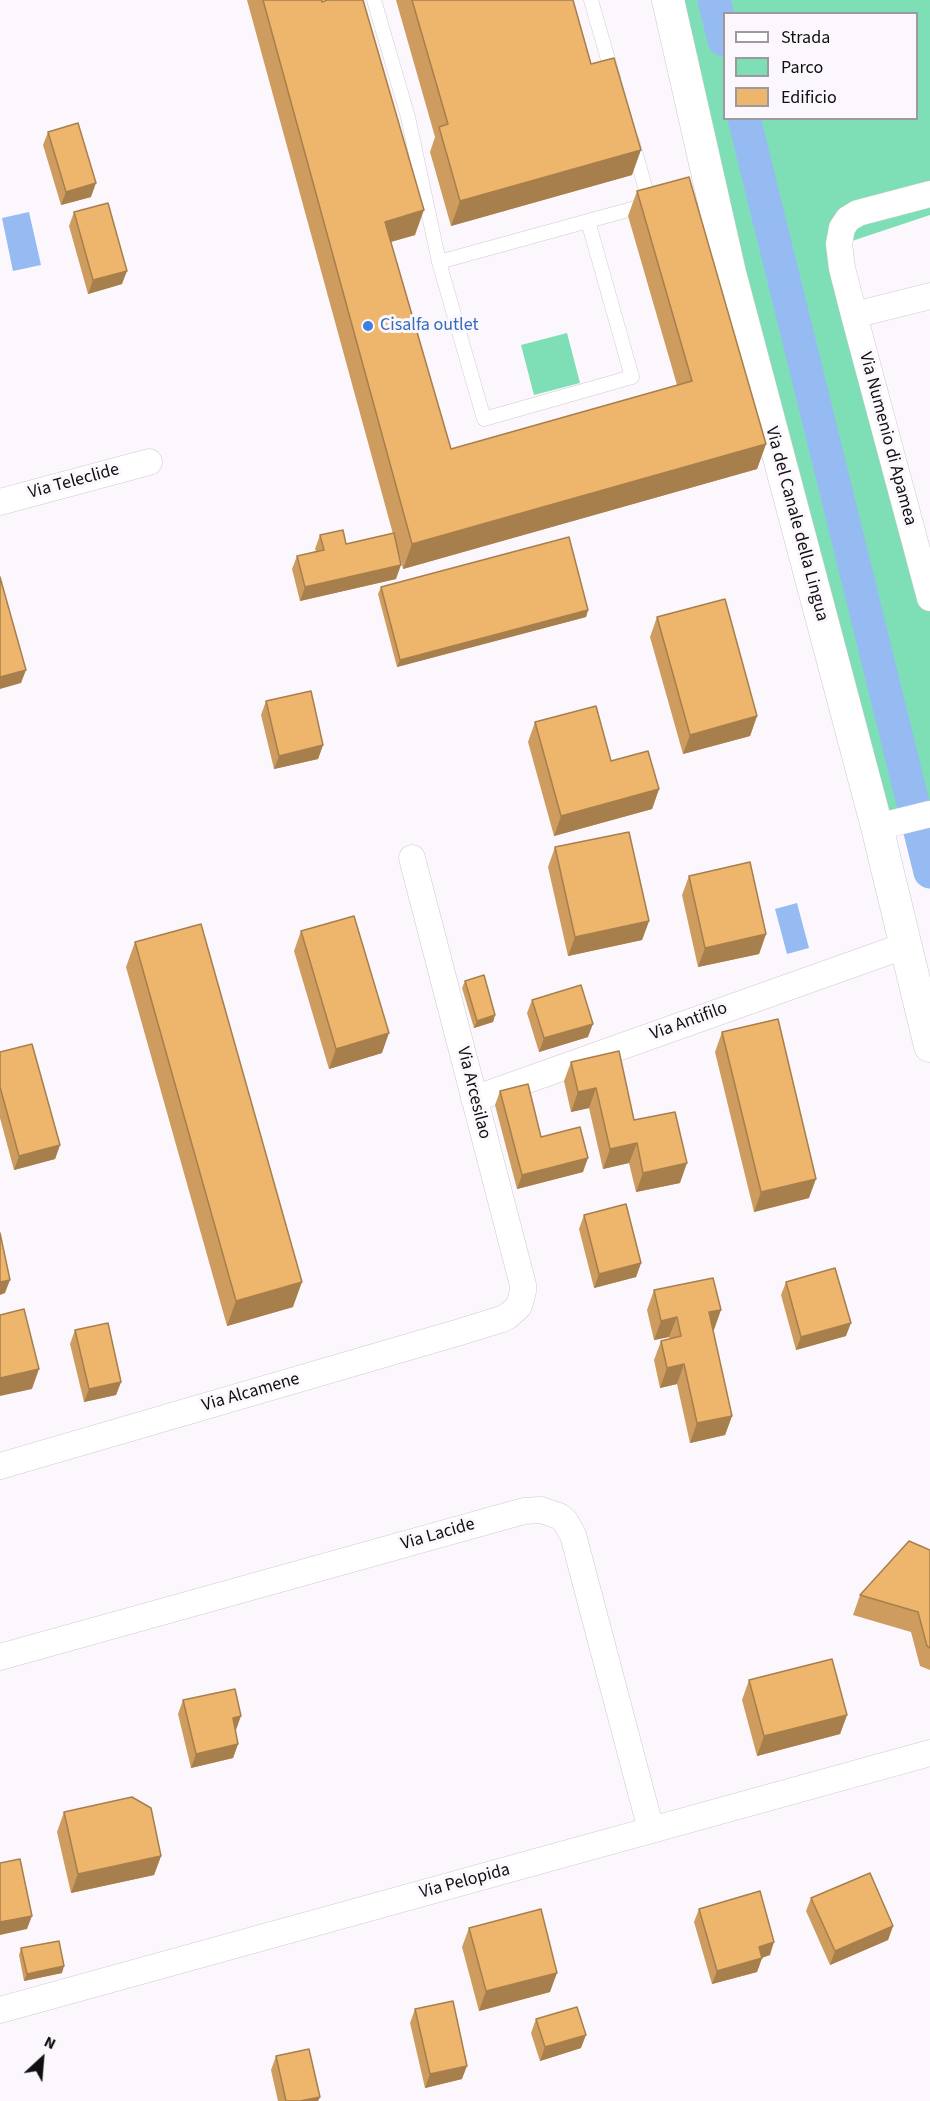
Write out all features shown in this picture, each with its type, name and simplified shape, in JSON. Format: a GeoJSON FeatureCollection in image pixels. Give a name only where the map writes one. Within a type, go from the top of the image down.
{"type":"FeatureCollection","features":[{"type":"Feature","properties":{"kind":"street","name":"Via del Canale della Lingua"},"geometry":{"type":"LineString","coordinates":[[668,0],[735,290],[885,825],[904,946],[930,1046]]}},
{"type":"Feature","properties":{"kind":"street","name":"Via Numenio di Apamea"},"geometry":{"type":"LineString","coordinates":[[930,194],[858,213],[848,219],[842,228],[840,237],[840,256],[854,315],[930,598]]}},
{"type":"Feature","properties":{"kind":"street"},"geometry":{"type":"LineString","coordinates":[[854,315],[930,296]]}},
{"type":"Feature","properties":{"kind":"street","name":"Via Teleclide"},"geometry":{"type":"LineString","coordinates":[[0,502],[148,462]]}},
{"type":"Feature","properties":{"kind":"street"},"geometry":{"type":"LineString","coordinates":[[885,825],[930,814]]}},
{"type":"Feature","properties":{"kind":"street","name":"Via Arcesilao"},"geometry":{"type":"LineString","coordinates":[[412,858],[523,1285],[519,1306],[502,1319]]}},
{"type":"Feature","properties":{"kind":"street","name":"Via Antifilo"},"geometry":{"type":"LineString","coordinates":[[474,1099],[904,946]]}},
{"type":"Feature","properties":{"kind":"street","name":"Via Alcamene"},"geometry":{"type":"LineString","coordinates":[[0,1466],[502,1319]]}},
{"type":"Feature","properties":{"kind":"street","name":"Via Lacide"},"geometry":{"type":"LineString","coordinates":[[0,1657],[524,1511],[541,1510],[566,1521],[573,1535],[651,1830]]}},
{"type":"Feature","properties":{"kind":"street","name":"Via Pelopida"},"geometry":{"type":"LineString","coordinates":[[0,2010],[930,1753]]}},
{"type":"Feature","properties":{"kind":"lane"},"geometry":{"type":"LineString","coordinates":[[374,0],[408,117],[440,262],[484,419],[632,377],[588,221]]}},
{"type":"Feature","properties":{"kind":"lane"},"geometry":{"type":"LineString","coordinates":[[591,0],[617,90]]}},
{"type":"Feature","properties":{"kind":"lane"},"geometry":{"type":"LineString","coordinates":[[440,262],[650,204],[627,124]]}},
{"type":"Feature","properties":{"kind":"green space"},"geometry":{"type":"Polygon","coordinates":[[[669,0],[930,0],[930,215],[840,245],[930,592],[930,814],[877,827],[669,0]]]}},
{"type":"Feature","properties":{"kind":"green space"},"geometry":{"type":"Polygon","coordinates":[[[567,333],[580,383],[534,395],[521,345],[567,333]]]}},
{"type":"Feature","properties":{"kind":"water"},"geometry":{"type":"Polygon","coordinates":[[[29,212],[41,265],[13,271],[2,218],[29,212]]]}},
{"type":"Feature","properties":{"kind":"water"},"geometry":{"type":"Polygon","coordinates":[[[797,903],[809,948],[787,954],[775,909],[797,903]]]}},
{"type":"Feature","properties":{"kind":"building","name":"Cisalfa outlet"},"geometry":{"type":"Polygon","coordinates":[[[263,0],[322,0],[322,2],[363,0],[424,210],[385,222],[451,449],[692,381],[637,191],[689,177],[766,444],[412,544],[263,0]]]}},
{"type":"Feature","properties":{"kind":"building"},"geometry":{"type":"Polygon","coordinates":[[[412,0],[573,0],[591,64],[614,58],[641,150],[460,201],[439,127],[448,124],[412,0]]]}},
{"type":"Feature","properties":{"kind":"building"},"geometry":{"type":"Polygon","coordinates":[[[78,123],[96,183],[66,192],[48,132],[78,123]]]}},
{"type":"Feature","properties":{"kind":"building"},"geometry":{"type":"Polygon","coordinates":[[[108,203],[127,271],[93,280],[74,212],[108,203]]]}},
{"type":"Feature","properties":{"kind":"building"},"geometry":{"type":"Polygon","coordinates":[[[343,530],[346,544],[394,533],[401,565],[305,587],[297,556],[324,550],[320,535],[343,530]]]}},
{"type":"Feature","properties":{"kind":"building"},"geometry":{"type":"Polygon","coordinates":[[[569,537],[588,610],[400,660],[381,587],[569,537]]]}},
{"type":"Feature","properties":{"kind":"building"},"geometry":{"type":"Polygon","coordinates":[[[0,577],[26,670],[0,677],[0,577]]]}},
{"type":"Feature","properties":{"kind":"building"},"geometry":{"type":"Polygon","coordinates":[[[725,599],[757,716],[690,735],[657,617],[725,599]]]}},
{"type":"Feature","properties":{"kind":"building"},"geometry":{"type":"Polygon","coordinates":[[[311,691],[323,745],[279,756],[266,701],[311,691]]]}},
{"type":"Feature","properties":{"kind":"building"},"geometry":{"type":"Polygon","coordinates":[[[596,706],[611,761],[648,751],[659,789],[561,816],[535,722],[596,706]]]}},
{"type":"Feature","properties":{"kind":"building"},"geometry":{"type":"Polygon","coordinates":[[[629,832],[649,921],[575,937],[555,847],[629,832]]]}},
{"type":"Feature","properties":{"kind":"building"},"geometry":{"type":"Polygon","coordinates":[[[750,862],[766,934],[705,948],[689,876],[750,862]]]}},
{"type":"Feature","properties":{"kind":"building"},"geometry":{"type":"Polygon","coordinates":[[[354,916],[389,1033],[336,1049],[301,931],[354,916]]]}},
{"type":"Feature","properties":{"kind":"building"},"geometry":{"type":"Polygon","coordinates":[[[201,924],[302,1282],[236,1301],[135,942],[201,924]]]}},
{"type":"Feature","properties":{"kind":"building"},"geometry":{"type":"Polygon","coordinates":[[[484,975],[495,1015],[477,1021],[465,981],[484,975]]]}},
{"type":"Feature","properties":{"kind":"building"},"geometry":{"type":"Polygon","coordinates":[[[581,985],[593,1024],[544,1038],[532,1000],[581,985]]]}},
{"type":"Feature","properties":{"kind":"building"},"geometry":{"type":"Polygon","coordinates":[[[778,1019],[816,1179],[761,1192],[722,1032],[778,1019]]]}},
{"type":"Feature","properties":{"kind":"building"},"geometry":{"type":"Polygon","coordinates":[[[32,1044],[60,1145],[19,1156],[0,1087],[0,1052],[32,1044]]]}},
{"type":"Feature","properties":{"kind":"building"},"geometry":{"type":"Polygon","coordinates":[[[619,1051],[634,1120],[675,1112],[687,1163],[643,1173],[637,1143],[610,1149],[596,1088],[578,1092],[571,1062],[619,1051]]]}},
{"type":"Feature","properties":{"kind":"building"},"geometry":{"type":"Polygon","coordinates":[[[528,1084],[541,1137],[580,1127],[588,1158],[522,1175],[500,1091],[528,1084]]]}},
{"type":"Feature","properties":{"kind":"building"},"geometry":{"type":"Polygon","coordinates":[[[626,1204],[641,1263],[599,1274],[584,1215],[626,1204]]]}},
{"type":"Feature","properties":{"kind":"building"},"geometry":{"type":"Polygon","coordinates":[[[0,1233],[10,1280],[0,1282],[0,1233]]]}},
{"type":"Feature","properties":{"kind":"building"},"geometry":{"type":"Polygon","coordinates":[[[835,1268],[851,1323],[801,1337],[786,1282],[835,1268]]]}},
{"type":"Feature","properties":{"kind":"building"},"geometry":{"type":"Polygon","coordinates":[[[713,1278],[721,1310],[709,1312],[732,1416],[697,1423],[684,1364],[667,1368],[661,1341],[681,1336],[677,1317],[661,1321],[654,1290],[713,1278]]]}},
{"type":"Feature","properties":{"kind":"building"},"geometry":{"type":"Polygon","coordinates":[[[24,1309],[39,1369],[0,1378],[0,1315],[24,1309]]]}},
{"type":"Feature","properties":{"kind":"building"},"geometry":{"type":"Polygon","coordinates":[[[108,1323],[121,1382],[89,1389],[75,1330],[108,1323]]]}},
{"type":"Feature","properties":{"kind":"building"},"geometry":{"type":"Polygon","coordinates":[[[909,1541],[930,1550],[930,1648],[927,1646],[918,1612],[860,1595],[909,1541]]]}},
{"type":"Feature","properties":{"kind":"building"},"geometry":{"type":"Polygon","coordinates":[[[832,1659],[847,1715],[764,1736],[749,1680],[832,1659]]]}},
{"type":"Feature","properties":{"kind":"building"},"geometry":{"type":"Polygon","coordinates":[[[235,1689],[241,1716],[233,1718],[238,1744],[196,1754],[183,1700],[235,1689]]]}},
{"type":"Feature","properties":{"kind":"building"},"geometry":{"type":"Polygon","coordinates":[[[132,1797],[151,1808],[161,1856],[78,1874],[64,1812],[132,1797]]]}},
{"type":"Feature","properties":{"kind":"building"},"geometry":{"type":"Polygon","coordinates":[[[20,1859],[32,1916],[0,1922],[0,1863],[20,1859]]]}},
{"type":"Feature","properties":{"kind":"building"},"geometry":{"type":"Polygon","coordinates":[[[870,1873],[893,1926],[835,1951],[811,1898],[870,1873]]]}},
{"type":"Feature","properties":{"kind":"building"},"geometry":{"type":"Polygon","coordinates":[[[760,1891],[774,1942],[759,1947],[762,1958],[717,1971],[699,1909],[760,1891]]]}},
{"type":"Feature","properties":{"kind":"building"},"geometry":{"type":"Polygon","coordinates":[[[541,1909],[557,1973],[486,1991],[469,1928],[541,1909]]]}},
{"type":"Feature","properties":{"kind":"building"},"geometry":{"type":"Polygon","coordinates":[[[59,1941],[64,1966],[27,1974],[21,1948],[59,1941]]]}},
{"type":"Feature","properties":{"kind":"building"},"geometry":{"type":"Polygon","coordinates":[[[453,2001],[467,2066],[430,2074],[415,2009],[453,2001]]]}},
{"type":"Feature","properties":{"kind":"building"},"geometry":{"type":"Polygon","coordinates":[[[577,2007],[586,2035],[545,2047],[536,2019],[577,2007]]]}},
{"type":"Feature","properties":{"kind":"building"},"geometry":{"type":"Polygon","coordinates":[[[309,2049],[320,2097],[286,2101],[276,2056],[309,2049]]]}},
{"type":"Feature","properties":{"kind":"waterway"},"geometry":{"type":"LineString","coordinates":[[714,0],[723,36]]}},
{"type":"Feature","properties":{"kind":"waterway"},"geometry":{"type":"LineString","coordinates":[[744,120],[930,872]]}},
{"type":"Feature","properties":{"kind":"place","name":"Cisalfa outlet"},"geometry":{"type":"Point","coordinates":[368,326]}}]}
